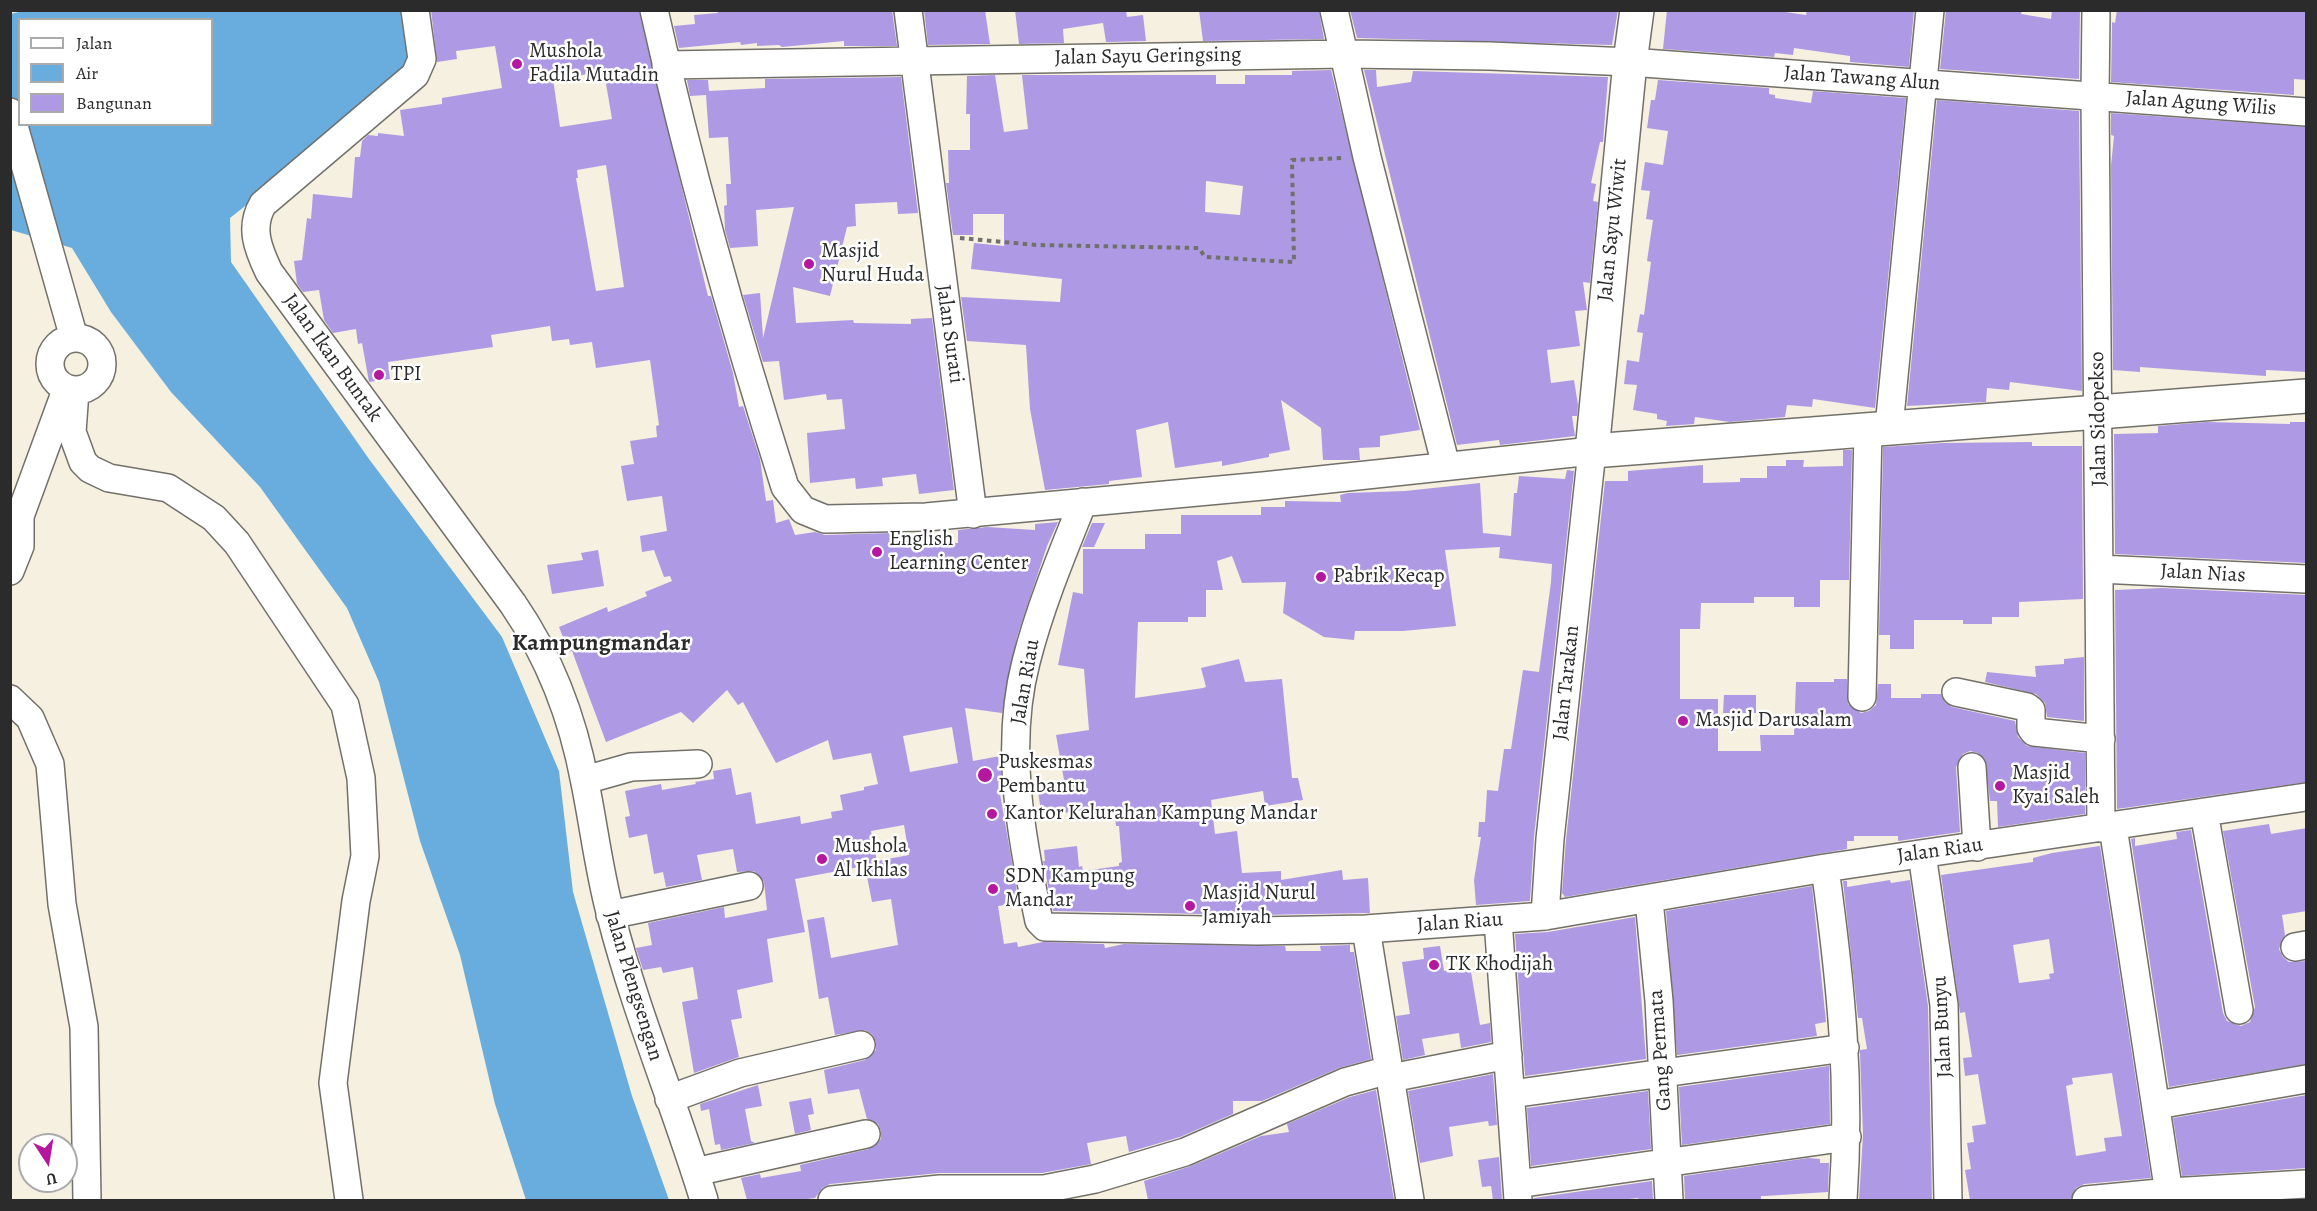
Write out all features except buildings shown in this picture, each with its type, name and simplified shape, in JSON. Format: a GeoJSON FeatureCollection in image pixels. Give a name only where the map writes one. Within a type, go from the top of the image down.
{"type":"FeatureCollection","features":[{"type":"Feature","properties":{"kind":"main road","name":"Jalan Sayu Wiwit"},"geometry":{"type":"LineString","coordinates":[[1592,450],[1637,10]]}},
{"type":"Feature","properties":{"kind":"main road"},"geometry":{"type":"LineString","coordinates":[[1592,450],[2307,396]]}},
{"type":"Feature","properties":{"kind":"street","name":"Jalan Ikan Buntak"},"geometry":{"type":"LineString","coordinates":[[415,10],[422,58],[415,75],[263,204],[256,223],[258,245],[269,272],[529,627],[552,672],[572,729],[583,773]]}},
{"type":"Feature","properties":{"kind":"street"},"geometry":{"type":"LineString","coordinates":[[654,10],[666,65],[739,343],[785,487],[794,501],[812,516],[825,519],[973,514],[1592,450]]}},
{"type":"Feature","properties":{"kind":"street","name":"Jalan Surati"},"geometry":{"type":"LineString","coordinates":[[908,10],[973,514]]}},
{"type":"Feature","properties":{"kind":"street"},"geometry":{"type":"LineString","coordinates":[[1334,10],[1346,54],[1367,157],[1446,466]]}},
{"type":"Feature","properties":{"kind":"street"},"geometry":{"type":"LineString","coordinates":[[1862,697],[1878,428],[1930,10]]}},
{"type":"Feature","properties":{"kind":"street","name":"Jalan Sidopekso"},"geometry":{"type":"LineString","coordinates":[[2096,10],[2101,739],[2107,828],[2157,1105],[2170,1196]]}},
{"type":"Feature","properties":{"kind":"street","name":"Jalan Sayu Geringsing"},"geometry":{"type":"LineString","coordinates":[[666,65],[795,61],[915,62],[1346,54],[1630,62]]}},
{"type":"Feature","properties":{"kind":"street","name":"Jalan Tawang Alun"},"geometry":{"type":"LineString","coordinates":[[1630,62],[2095,97]]}},
{"type":"Feature","properties":{"kind":"street","name":"Jalan Agung Wilis"},"geometry":{"type":"LineString","coordinates":[[2095,97],[2307,112]]}},
{"type":"Feature","properties":{"kind":"street"},"geometry":{"type":"LineString","coordinates":[[10,112],[74,338]]}},
{"type":"Feature","properties":{"kind":"street"},"geometry":{"type":"LineString","coordinates":[[74,338],[90,342],[96,348],[102,364],[101,372],[91,386],[71,390],[54,380],[50,373],[50,357],[59,344],[74,338]]}},
{"type":"Feature","properties":{"kind":"street"},"geometry":{"type":"LineString","coordinates":[[10,571],[20,546],[20,516],[71,390]]}},
{"type":"Feature","properties":{"kind":"street"},"geometry":{"type":"LineString","coordinates":[[71,390],[72,432],[83,462],[109,478],[168,488],[214,518],[237,543],[345,705],[360,771],[365,856],[356,901],[333,1083],[349,1200]]}},
{"type":"Feature","properties":{"kind":"street","name":"Jalan Tarakan"},"geometry":{"type":"LineString","coordinates":[[1545,916],[1550,839],[1592,450]]}},
{"type":"Feature","properties":{"kind":"street","name":"Jalan Riau"},"geometry":{"type":"LineString","coordinates":[[1083,502],[1041,610],[1025,664],[1017,716],[1017,784],[1024,841],[1041,924],[1054,928],[1366,929],[1545,916],[1649,900],[1825,868],[2307,797]]}},
{"type":"Feature","properties":{"kind":"street","name":"Jalan Nias"},"geometry":{"type":"LineString","coordinates":[[2100,569],[2307,579]]}},
{"type":"Feature","properties":{"kind":"street"},"geometry":{"type":"LineString","coordinates":[[1956,692],[2027,707],[2031,710],[2031,728],[2034,732],[2101,739]]}},
{"type":"Feature","properties":{"kind":"street"},"geometry":{"type":"LineString","coordinates":[[10,699],[30,718],[50,764],[62,904],[84,1027],[87,1200]]}},
{"type":"Feature","properties":{"kind":"street"},"geometry":{"type":"LineString","coordinates":[[583,773],[631,767],[698,764]]}},
{"type":"Feature","properties":{"kind":"street"},"geometry":{"type":"LineString","coordinates":[[1972,767],[1977,847]]}},
{"type":"Feature","properties":{"kind":"street","name":"Jalan Plengsengan"},"geometry":{"type":"LineString","coordinates":[[583,773],[610,915],[646,1037],[704,1200]]}},
{"type":"Feature","properties":{"kind":"street"},"geometry":{"type":"LineString","coordinates":[[2204,812],[2239,1010]]}},
{"type":"Feature","properties":{"kind":"street","name":"Jalan Bunyu"},"geometry":{"type":"LineString","coordinates":[[1922,854],[1944,1005],[1948,1200]]}},
{"type":"Feature","properties":{"kind":"street"},"geometry":{"type":"LineString","coordinates":[[1825,868],[1838,963],[1845,1048],[1847,1137],[1843,1200]]}},
{"type":"Feature","properties":{"kind":"street"},"geometry":{"type":"LineString","coordinates":[[610,915],[749,886]]}},
{"type":"Feature","properties":{"kind":"street","name":"Gang Permata"},"geometry":{"type":"LineString","coordinates":[[1649,900],[1663,1074],[1669,1200]]}},
{"type":"Feature","properties":{"kind":"street"},"geometry":{"type":"LineString","coordinates":[[1498,920],[1518,1192],[1668,1163],[1847,1137]]}},
{"type":"Feature","properties":{"kind":"street"},"geometry":{"type":"LineString","coordinates":[[1366,929],[1410,1200]]}},
{"type":"Feature","properties":{"kind":"street"},"geometry":{"type":"LineString","coordinates":[[669,1099],[740,1072],[861,1045]]}},
{"type":"Feature","properties":{"kind":"street"},"geometry":{"type":"LineString","coordinates":[[1511,1094],[1845,1048]]}},
{"type":"Feature","properties":{"kind":"street"},"geometry":{"type":"LineString","coordinates":[[832,1200],[940,1189],[1044,1189],[1095,1179],[1185,1152],[1345,1082],[1508,1055]]}},
{"type":"Feature","properties":{"kind":"street"},"geometry":{"type":"LineString","coordinates":[[2157,1105],[2307,1079]]}},
{"type":"Feature","properties":{"kind":"street"},"geometry":{"type":"LineString","coordinates":[[695,1172],[866,1134]]}},
{"type":"Feature","properties":{"kind":"street"},"geometry":{"type":"LineString","coordinates":[[2086,1200],[2170,1196],[2307,1184]]}},
{"type":"Feature","properties":{"kind":"path"},"geometry":{"type":"LineString","coordinates":[[936,236],[1036,245],[1199,248],[1205,257],[1294,262],[1292,160],[1367,157]]}},
{"type":"Feature","properties":{"kind":"water"},"geometry":{"type":"Polygon","coordinates":[[[28,10],[402,11],[411,50],[405,79],[230,218],[231,262],[369,459],[502,637],[559,771],[573,892],[632,1096],[669,1200],[526,1200],[495,1104],[460,955],[420,841],[379,682],[347,608],[260,487],[171,392],[111,312],[72,248],[11,230],[10,14],[28,10]]]}},
{"type":"Feature","properties":{"kind":"place","name":"Mushola Fadila Mutadin"},"geometry":{"type":"Point","coordinates":[517,64]}},
{"type":"Feature","properties":{"kind":"place","name":"Masjid Nurul Huda"},"geometry":{"type":"Point","coordinates":[809,264]}},
{"type":"Feature","properties":{"kind":"place","name":"TPI"},"geometry":{"type":"Point","coordinates":[379,375]}},
{"type":"Feature","properties":{"kind":"place","name":"English Learning Center"},"geometry":{"type":"Point","coordinates":[877,552]}},
{"type":"Feature","properties":{"kind":"place","name":"Pabrik Kecap"},"geometry":{"type":"Point","coordinates":[1321,577]}},
{"type":"Feature","properties":{"kind":"place","name":"Masjid Darusalam"},"geometry":{"type":"Point","coordinates":[1683,721]}},
{"type":"Feature","properties":{"kind":"place","name":"Puskesmas Pembantu"},"geometry":{"type":"Point","coordinates":[985,775]}},
{"type":"Feature","properties":{"kind":"place","name":"Masjid Kyai Saleh"},"geometry":{"type":"Point","coordinates":[2000,786]}},
{"type":"Feature","properties":{"kind":"place","name":"Kantor Kelurahan Kampung Mandar"},"geometry":{"type":"Point","coordinates":[992,814]}},
{"type":"Feature","properties":{"kind":"place","name":"Mushola Al Ikhlas"},"geometry":{"type":"Point","coordinates":[822,859]}},
{"type":"Feature","properties":{"kind":"place","name":"SDN Kampung Mandar"},"geometry":{"type":"Point","coordinates":[993,889]}},
{"type":"Feature","properties":{"kind":"place","name":"Masjid Nurul Jamiyah"},"geometry":{"type":"Point","coordinates":[1190,906]}},
{"type":"Feature","properties":{"kind":"place","name":"TK Khodijah"},"geometry":{"type":"Point","coordinates":[1434,965]}},
{"type":"Feature","properties":{"kind":"district","name":"Kampungmandar"},"geometry":{"type":"Point","coordinates":[601,644]}}]}
